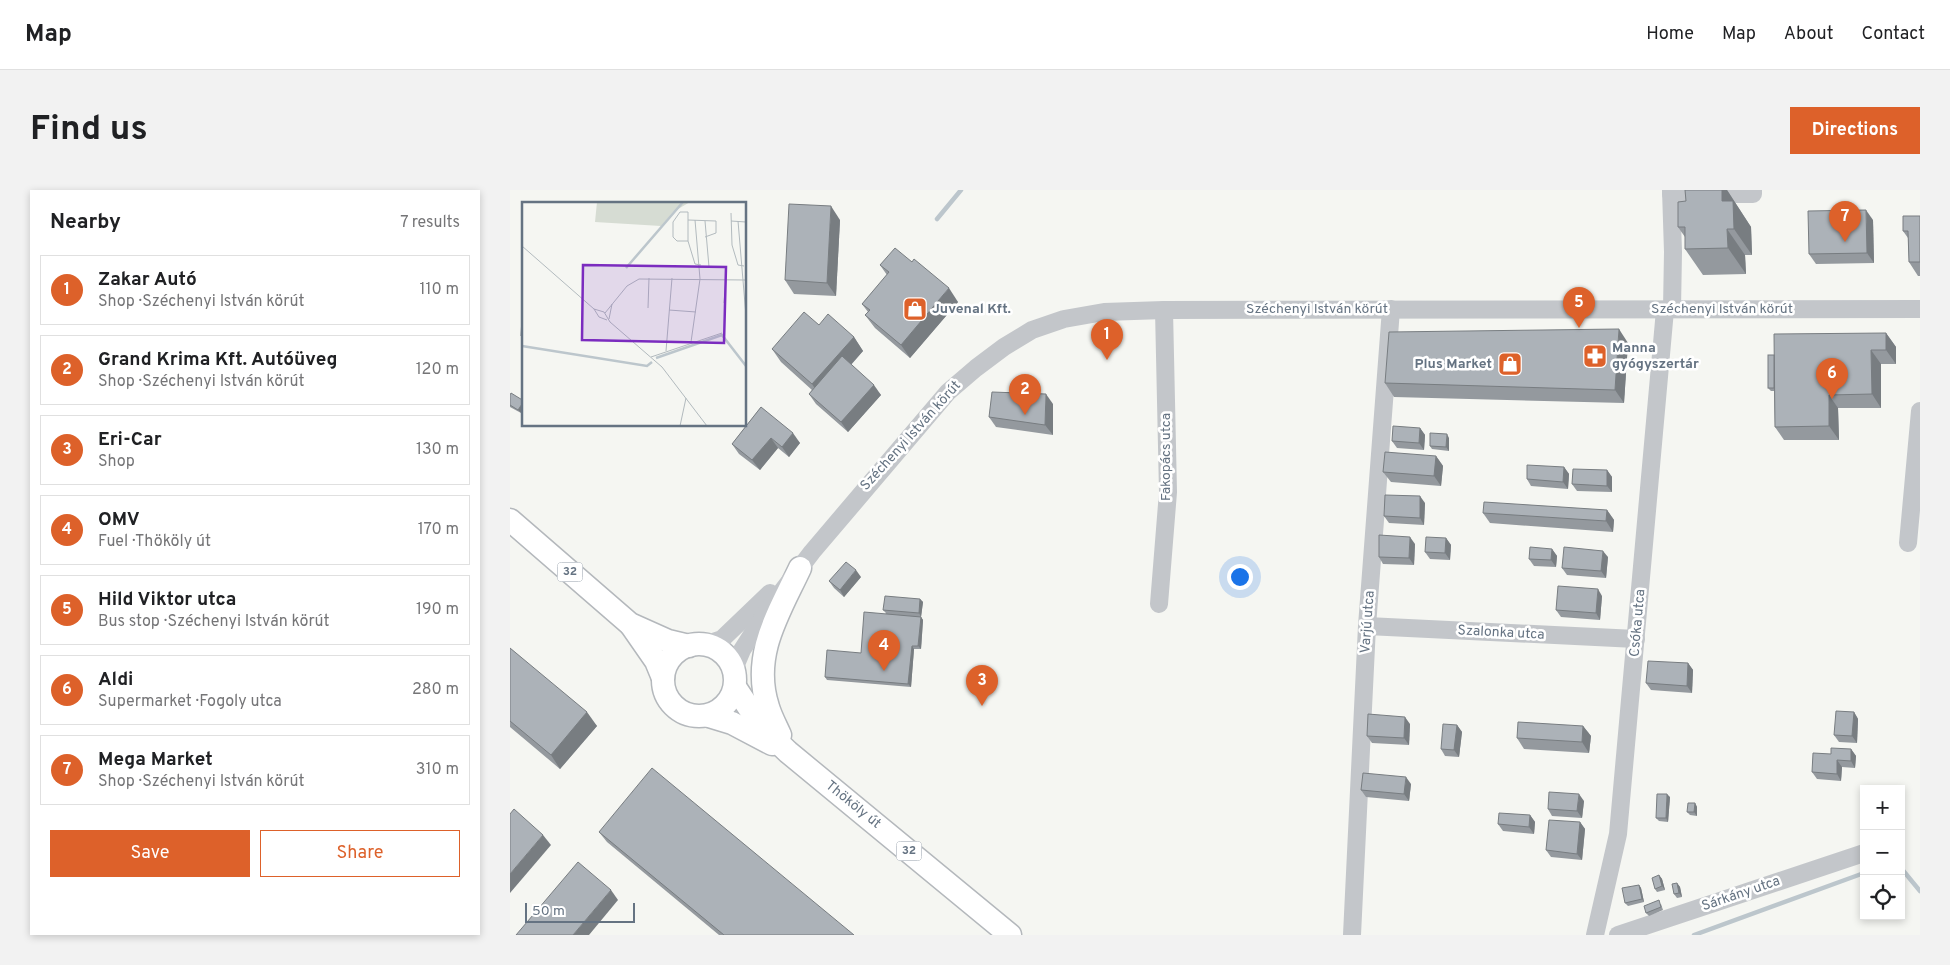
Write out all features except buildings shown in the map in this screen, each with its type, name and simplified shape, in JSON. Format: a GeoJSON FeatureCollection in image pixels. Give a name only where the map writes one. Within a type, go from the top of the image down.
{"type":"FeatureCollection","features":[{"type":"Feature","properties":{"kind":"main road","name":"32"},"geometry":{"type":"LineString","coordinates":[[510,520],[630,624],[656,661],[663,678]]}},
{"type":"Feature","properties":{"kind":"main road"},"geometry":{"type":"LineString","coordinates":[[788,752],[768,707],[763,686],[763,660],[769,633],[806,560]]}},
{"type":"Feature","properties":{"kind":"main road","name":"32"},"geometry":{"type":"LineString","coordinates":[[630,624],[668,641],[696,645]]}},
{"type":"Feature","properties":{"kind":"main road"},"geometry":{"type":"LineString","coordinates":[[663,678],[667,664],[676,652],[696,645]]}},
{"type":"Feature","properties":{"kind":"main road","name":"Thököly út"},"geometry":{"type":"LineString","coordinates":[[696,645],[717,648],[727,657],[734,678],[761,726],[788,752],[1010,935]]}},
{"type":"Feature","properties":{"kind":"main road","name":"Thököly út"},"geometry":{"type":"LineString","coordinates":[[663,678],[664,688],[672,705],[689,715],[709,716],[732,723],[788,752]]}},
{"type":"Feature","properties":{"kind":"main road"},"geometry":{"type":"LineString","coordinates":[[709,716],[726,704],[734,678]]}},
{"type":"Feature","properties":{"kind":"street"},"geometry":{"type":"LineString","coordinates":[[1670,192],[1753,192]]}},
{"type":"Feature","properties":{"kind":"street","name":"Csóka utca"},"geometry":{"type":"LineString","coordinates":[[1595,935],[1618,834],[1668,309],[1672,252],[1670,192]]}},
{"type":"Feature","properties":{"kind":"street","name":"Varjú utca"},"geometry":{"type":"LineString","coordinates":[[1352,935],[1367,626],[1391,309]]}},
{"type":"Feature","properties":{"kind":"street","name":"Széchenyi István körút"},"geometry":{"type":"LineString","coordinates":[[734,678],[742,650],[767,611],[806,560],[948,392],[1004,347],[1032,330],[1064,319],[1104,312],[1164,310],[1920,309]]}},
{"type":"Feature","properties":{"kind":"street","name":"Fakopács utca"},"geometry":{"type":"LineString","coordinates":[[1159,604],[1168,492],[1164,310]]}},
{"type":"Feature","properties":{"kind":"street"},"geometry":{"type":"LineString","coordinates":[[1908,543],[1920,412]]}},
{"type":"Feature","properties":{"kind":"street","name":"Széchenyi István körút"},"geometry":{"type":"LineString","coordinates":[[696,645],[722,639],[806,560]]}},
{"type":"Feature","properties":{"kind":"street","name":"Szalonka utca"},"geometry":{"type":"LineString","coordinates":[[1367,626],[1636,639]]}},
{"type":"Feature","properties":{"kind":"street","name":"Sárkány utca"},"geometry":{"type":"LineString","coordinates":[[1618,935],[1860,853]]}},
{"type":"Feature","properties":{"kind":"waterway"},"geometry":{"type":"LineString","coordinates":[[937,219],[961,190]]}},
{"type":"Feature","properties":{"kind":"waterway"},"geometry":{"type":"LineString","coordinates":[[1905,873],[1920,891]]}},
{"type":"Feature","properties":{"kind":"waterway"},"geometry":{"type":"LineString","coordinates":[[1694,935],[1860,874]]}},
{"type":"Feature","properties":{"kind":"place","name":"Mega Market"},"geometry":{"type":"Point","coordinates":[1845,242]}},
{"type":"Feature","properties":{"kind":"place","name":"Juvenal Kft."},"geometry":{"type":"Point","coordinates":[915,309]}},
{"type":"Feature","properties":{"kind":"place","name":"Hild Viktor utca"},"geometry":{"type":"Point","coordinates":[1579,328]}},
{"type":"Feature","properties":{"kind":"place","name":"Manna gyógyszertár"},"geometry":{"type":"Point","coordinates":[1595,356]}},
{"type":"Feature","properties":{"kind":"place","name":"Zakar Autó"},"geometry":{"type":"Point","coordinates":[1107,360]}},
{"type":"Feature","properties":{"kind":"place","name":"Plus Market"},"geometry":{"type":"Point","coordinates":[1510,364]}},
{"type":"Feature","properties":{"kind":"place","name":"Aldi"},"geometry":{"type":"Point","coordinates":[1832,399]}},
{"type":"Feature","properties":{"kind":"place","name":"Grand Krima Kft. Autóüveg"},"geometry":{"type":"Point","coordinates":[1025,415]}},
{"type":"Feature","properties":{"kind":"place","name":"OMV"},"geometry":{"type":"Point","coordinates":[884,671]}},
{"type":"Feature","properties":{"kind":"place","name":"Eri-Car"},"geometry":{"type":"Point","coordinates":[982,706]}}]}
